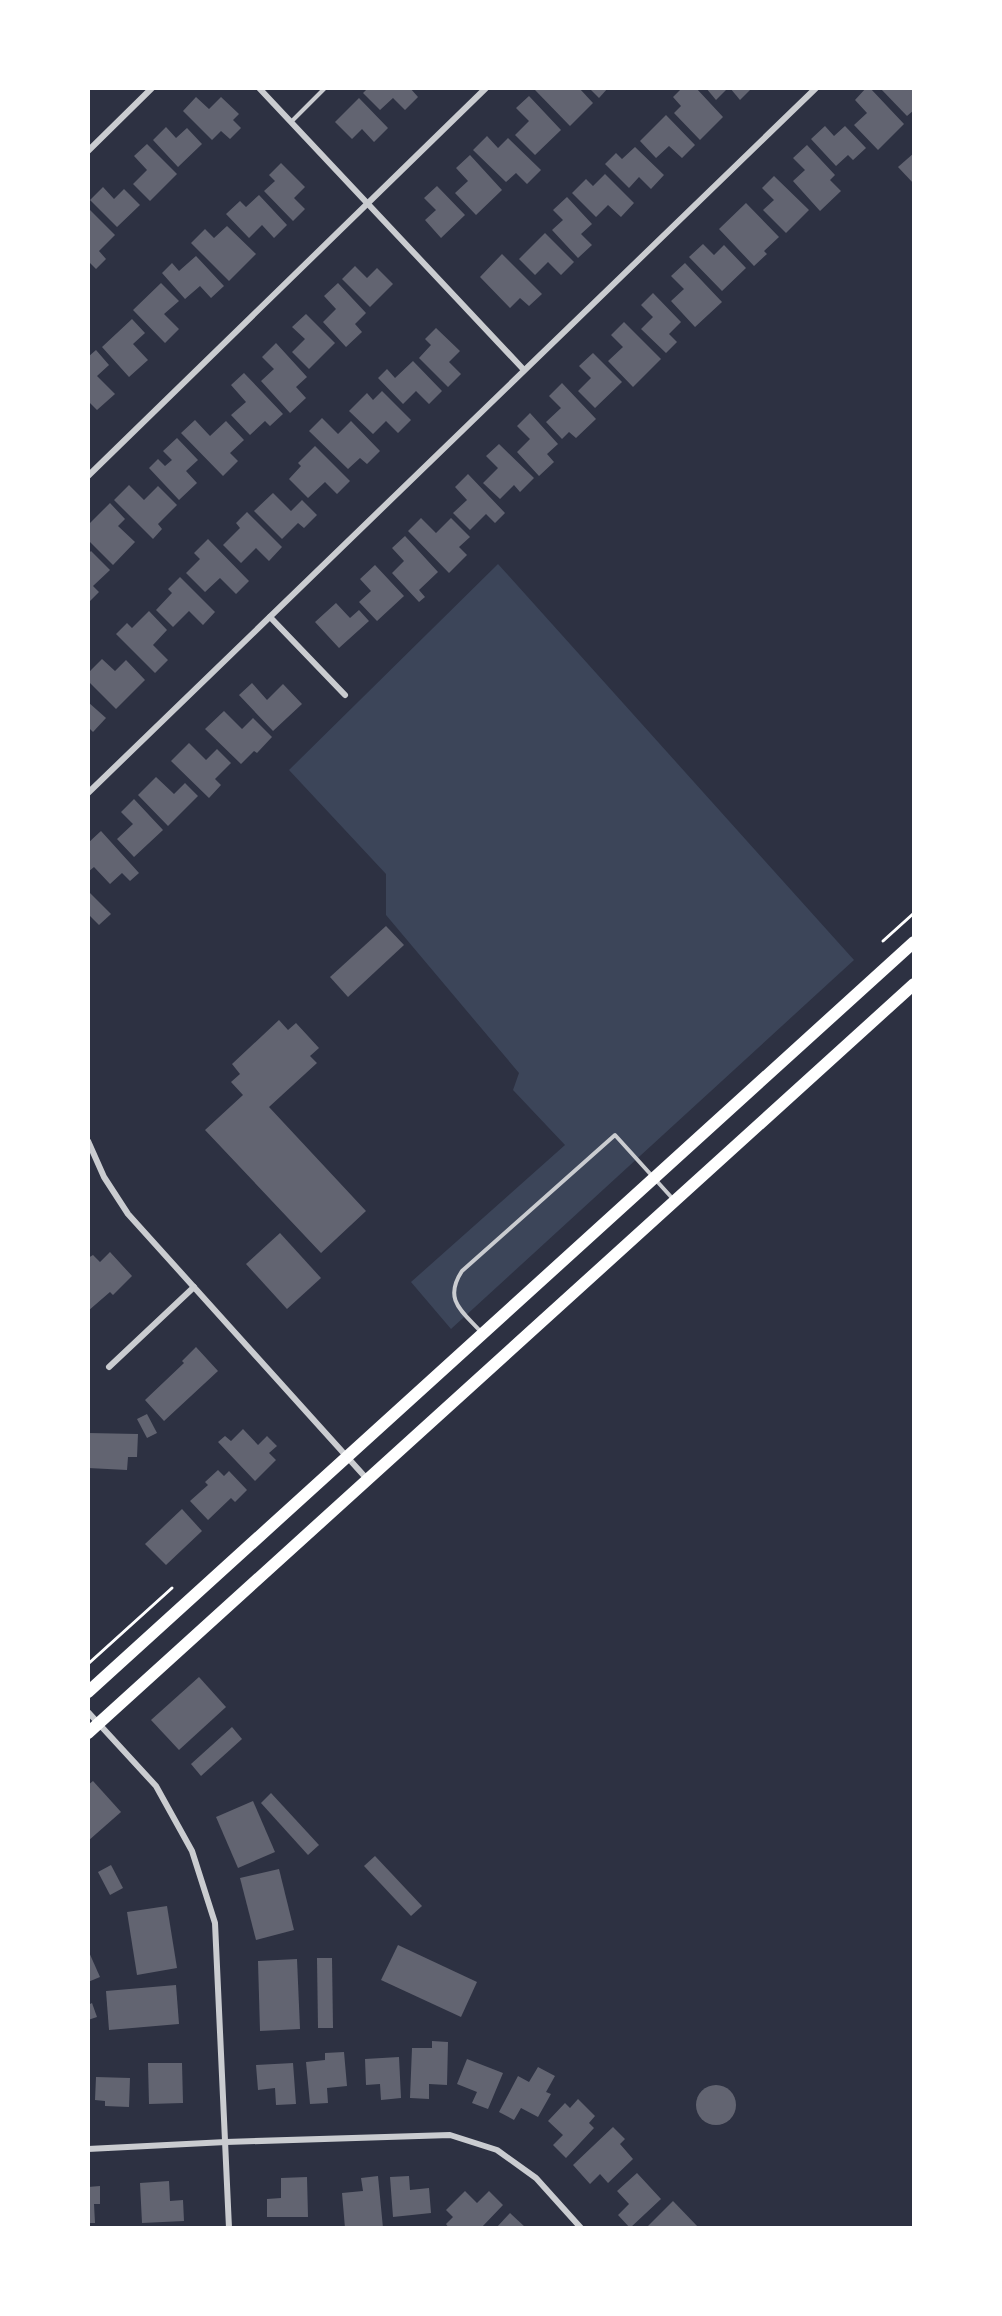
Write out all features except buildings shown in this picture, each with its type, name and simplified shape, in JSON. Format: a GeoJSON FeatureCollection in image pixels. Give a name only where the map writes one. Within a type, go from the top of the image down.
{"type":"FeatureCollection","features":[{"type":"Feature","properties":{"kind":"main road"},"geometry":{"type":"LineString","coordinates":[[88,1692],[914,942]]}},
{"type":"Feature","properties":{"kind":"main road"},"geometry":{"type":"LineString","coordinates":[[88,1733],[914,984]]}},
{"type":"Feature","properties":{"kind":"street"},"geometry":{"type":"LineString","coordinates":[[88,151],[152,88]]}},
{"type":"Feature","properties":{"kind":"street"},"geometry":{"type":"LineString","coordinates":[[259,88],[524,370]]}},
{"type":"Feature","properties":{"kind":"street"},"geometry":{"type":"LineString","coordinates":[[88,476],[486,88]]}},
{"type":"Feature","properties":{"kind":"street"},"geometry":{"type":"LineString","coordinates":[[88,793],[816,88]]}},
{"type":"Feature","properties":{"kind":"street"},"geometry":{"type":"LineString","coordinates":[[270,617],[345,694]]}},
{"type":"Feature","properties":{"kind":"street"},"geometry":{"type":"LineString","coordinates":[[88,1141],[104,1177],[128,1214],[368,1480]]}},
{"type":"Feature","properties":{"kind":"street"},"geometry":{"type":"LineString","coordinates":[[109,1367],[194,1287]]}},
{"type":"Feature","properties":{"kind":"street"},"geometry":{"type":"LineString","coordinates":[[88,1712],[156,1786],[192,1851],[215,1923],[229,2228]]}},
{"type":"Feature","properties":{"kind":"street"},"geometry":{"type":"LineString","coordinates":[[88,2149],[450,2135],[497,2150],[536,2178],[581,2228]]}},
{"type":"Feature","properties":{"kind":"lane"},"geometry":{"type":"LineString","coordinates":[[291,122],[325,88]]}},
{"type":"Feature","properties":{"kind":"lane"},"geometry":{"type":"LineString","coordinates":[[482,1333],[455,1303],[453,1293],[456,1280],[462,1271],[615,1135],[675,1202]]}},
{"type":"Feature","properties":{"kind":"path"},"geometry":{"type":"LineString","coordinates":[[883,941],[914,913]]}},
{"type":"Feature","properties":{"kind":"path"},"geometry":{"type":"LineString","coordinates":[[88,1664],[172,1588]]}},
{"type":"Feature","properties":{"kind":"shaded area"},"geometry":{"type":"Polygon","coordinates":[[[498,564],[854,960],[451,1329],[411,1282],[565,1145],[513,1090],[519,1073],[386,915],[386,874],[289,770],[498,564]]]}}]}
